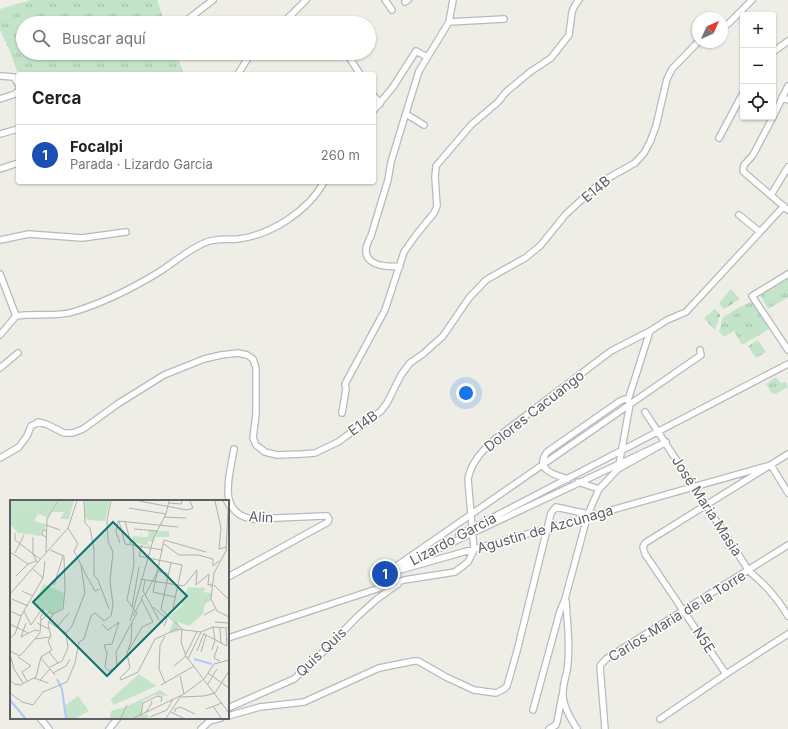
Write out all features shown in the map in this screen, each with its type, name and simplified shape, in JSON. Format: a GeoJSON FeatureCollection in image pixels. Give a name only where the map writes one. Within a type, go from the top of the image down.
{"type":"FeatureCollection","features":[{"type":"Feature","properties":{"kind":"street"},"geometry":{"type":"LineString","coordinates":[[192,16],[213,0]]}},
{"type":"Feature","properties":{"kind":"street"},"geometry":{"type":"LineString","coordinates":[[290,16],[306,0]]}},
{"type":"Feature","properties":{"kind":"street"},"geometry":{"type":"LineString","coordinates":[[385,0],[392,10]]}},
{"type":"Feature","properties":{"kind":"street"},"geometry":{"type":"LineString","coordinates":[[400,266],[388,267],[376,264],[369,260],[366,253],[367,243],[371,236],[388,180],[391,162],[419,71],[449,22],[453,0]]}},
{"type":"Feature","properties":{"kind":"street"},"geometry":{"type":"LineString","coordinates":[[342,413],[346,389],[345,384],[385,310],[404,252],[434,213],[437,206],[435,177],[436,166],[471,125],[489,110],[506,92],[555,52],[569,35],[572,12],[579,0]]}},
{"type":"Feature","properties":{"kind":"street"},"geometry":{"type":"LineString","coordinates":[[728,24],[752,0]]}},
{"type":"Feature","properties":{"kind":"street"},"geometry":{"type":"LineString","coordinates":[[449,22],[504,19]]}},
{"type":"Feature","properties":{"kind":"street"},"geometry":{"type":"LineString","coordinates":[[776,50],[788,41]]}},
{"type":"Feature","properties":{"kind":"street","name":"E14B"},"geometry":{"type":"LineString","coordinates":[[0,458],[18,447],[28,436],[31,426],[38,422],[46,424],[64,433],[73,433],[83,429],[119,403],[164,375],[204,359],[238,353],[247,355],[253,359],[256,368],[256,414],[253,438],[256,445],[265,452],[277,455],[315,453],[338,442],[381,411],[387,403],[400,375],[410,363],[423,354],[443,336],[469,298],[486,280],[525,258],[540,246],[566,214],[601,182],[635,163],[644,153],[656,126],[664,90],[672,69],[692,48]]}},
{"type":"Feature","properties":{"kind":"street"},"geometry":{"type":"LineString","coordinates":[[376,108],[393,87],[416,51],[427,57]]}},
{"type":"Feature","properties":{"kind":"street"},"geometry":{"type":"LineString","coordinates":[[239,72],[246,60]]}},
{"type":"Feature","properties":{"kind":"street"},"geometry":{"type":"LineString","coordinates":[[351,60],[359,72]]}},
{"type":"Feature","properties":{"kind":"street"},"geometry":{"type":"LineString","coordinates":[[241,68],[244,72]]}},
{"type":"Feature","properties":{"kind":"street"},"geometry":{"type":"LineString","coordinates":[[0,76],[14,77],[16,80]]}},
{"type":"Feature","properties":{"kind":"street"},"geometry":{"type":"LineString","coordinates":[[776,111],[788,86]]}},
{"type":"Feature","properties":{"kind":"street"},"geometry":{"type":"LineString","coordinates":[[0,99],[16,93]]}},
{"type":"Feature","properties":{"kind":"street"},"geometry":{"type":"LineString","coordinates":[[782,98],[788,100]]}},
{"type":"Feature","properties":{"kind":"street"},"geometry":{"type":"LineString","coordinates":[[376,99],[380,104]]}},
{"type":"Feature","properties":{"kind":"street"},"geometry":{"type":"LineString","coordinates":[[719,138],[740,99]]}},
{"type":"Feature","properties":{"kind":"street"},"geometry":{"type":"LineString","coordinates":[[406,114],[424,125]]}},
{"type":"Feature","properties":{"kind":"street"},"geometry":{"type":"LineString","coordinates":[[771,120],[753,156],[744,165],[743,171],[786,208]]}},
{"type":"Feature","properties":{"kind":"street"},"geometry":{"type":"LineString","coordinates":[[0,134],[16,130]]}},
{"type":"Feature","properties":{"kind":"street"},"geometry":{"type":"LineString","coordinates":[[0,169],[15,164]]}},
{"type":"Feature","properties":{"kind":"street"},"geometry":{"type":"LineString","coordinates":[[0,172],[15,164]]}},
{"type":"Feature","properties":{"kind":"street"},"geometry":{"type":"LineString","coordinates":[[771,195],[788,168]]}},
{"type":"Feature","properties":{"kind":"street"},"geometry":{"type":"LineString","coordinates":[[0,335],[16,316],[28,314],[64,314],[74,312],[108,299],[142,282],[206,242],[219,239],[246,238],[276,227],[300,211],[313,200],[323,184]]}},
{"type":"Feature","properties":{"kind":"street","name":"Dolores Cacuango"},"geometry":{"type":"LineString","coordinates":[[474,549],[468,475],[478,456],[487,446],[611,351],[668,320],[686,312],[760,232],[786,208]]}},
{"type":"Feature","properties":{"kind":"street"},"geometry":{"type":"LineString","coordinates":[[738,215],[760,232]]}},
{"type":"Feature","properties":{"kind":"street"},"geometry":{"type":"LineString","coordinates":[[0,240],[29,234],[82,238],[126,232]]}},
{"type":"Feature","properties":{"kind":"street"},"geometry":{"type":"LineString","coordinates":[[0,274],[16,316]]}},
{"type":"Feature","properties":{"kind":"street"},"geometry":{"type":"LineString","coordinates":[[788,274],[752,296],[788,350]]}},
{"type":"Feature","properties":{"kind":"street"},"geometry":{"type":"LineString","coordinates":[[619,466],[629,402],[650,331]]}},
{"type":"Feature","properties":{"kind":"street"},"geometry":{"type":"LineString","coordinates":[[629,402],[701,355],[700,350]]}},
{"type":"Feature","properties":{"kind":"street"},"geometry":{"type":"LineString","coordinates":[[0,368],[18,353]]}},
{"type":"Feature","properties":{"kind":"street","name":"Lizardo Garcia"},"geometry":{"type":"LineString","coordinates":[[472,531],[567,479],[788,364]]}},
{"type":"Feature","properties":{"kind":"street"},"geometry":{"type":"LineString","coordinates":[[599,488],[547,472],[543,464],[543,459],[547,452],[620,401],[625,399],[629,402]]}},
{"type":"Feature","properties":{"kind":"street","name":"José Maria Masia"},"geometry":{"type":"LineString","coordinates":[[645,412],[695,486],[749,571],[780,601],[788,616]]}},
{"type":"Feature","properties":{"kind":"street","name":"Lizardo Garcia"},"geometry":{"type":"LineString","coordinates":[[385,574],[472,531],[619,466],[666,442]]}},
{"type":"Feature","properties":{"kind":"street","name":"Alin"},"geometry":{"type":"LineString","coordinates":[[229,577],[327,524],[328,522],[326,516],[252,520],[235,512],[230,504],[228,490],[234,449]]}},
{"type":"Feature","properties":{"kind":"street"},"geometry":{"type":"LineString","coordinates":[[707,505],[788,454]]}},
{"type":"Feature","properties":{"kind":"street"},"geometry":{"type":"LineString","coordinates":[[385,574],[543,464]]}},
{"type":"Feature","properties":{"kind":"street"},"geometry":{"type":"LineString","coordinates":[[771,465],[788,493]]}},
{"type":"Feature","properties":{"kind":"street","name":"Agustin de Azcunaga"},"geometry":{"type":"LineString","coordinates":[[385,574],[771,465]]}},
{"type":"Feature","properties":{"kind":"street","name":"Lizardo Garcia"},"geometry":{"type":"LineString","coordinates":[[533,710],[587,516],[599,488],[619,466]]}},
{"type":"Feature","properties":{"kind":"street","name":"N5E"},"geometry":{"type":"LineString","coordinates":[[707,505],[645,543],[643,546],[645,554],[726,674]]}},
{"type":"Feature","properties":{"kind":"street"},"geometry":{"type":"LineString","coordinates":[[229,716],[260,706],[304,702],[379,668],[414,661],[418,661],[446,677],[474,690],[491,693],[500,692],[507,686],[517,651],[551,513],[556,507],[587,516]]}},
{"type":"Feature","properties":{"kind":"street","name":"Carlos Maria de la Torre"},"geometry":{"type":"LineString","coordinates":[[605,729],[600,666],[606,659],[749,571],[788,545]]}},
{"type":"Feature","properties":{"kind":"street"},"geometry":{"type":"LineString","coordinates":[[229,638],[404,580],[455,572],[468,562],[474,549]]}},
{"type":"Feature","properties":{"kind":"street","name":"Quis Quis"},"geometry":{"type":"LineString","coordinates":[[229,708],[294,679],[373,603],[404,580]]}},
{"type":"Feature","properties":{"kind":"street"},"geometry":{"type":"LineString","coordinates":[[549,729],[556,725],[557,722],[568,663],[565,599]]}},
{"type":"Feature","properties":{"kind":"street"},"geometry":{"type":"LineString","coordinates":[[660,719],[788,634]]}},
{"type":"Feature","properties":{"kind":"street"},"geometry":{"type":"LineString","coordinates":[[562,694],[568,712],[577,729]]}},
{"type":"Feature","properties":{"kind":"street"},"geometry":{"type":"LineString","coordinates":[[41,719],[49,729]]}},
{"type":"Feature","properties":{"kind":"street"},"geometry":{"type":"LineString","coordinates":[[109,729],[117,719]]}},
{"type":"Feature","properties":{"kind":"street"},"geometry":{"type":"LineString","coordinates":[[201,729],[211,720]]}},
{"type":"Feature","properties":{"kind":"green space"},"geometry":{"type":"Polygon","coordinates":[[[31,0],[157,0],[163,16],[16,16],[16,60],[179,60],[183,72],[17,72],[0,30],[0,9],[31,0]]]}},
{"type":"Feature","properties":{"kind":"green space"},"geometry":{"type":"Polygon","coordinates":[[[788,278],[788,297],[768,309],[760,295],[788,278]]]}},
{"type":"Feature","properties":{"kind":"green space"},"geometry":{"type":"Polygon","coordinates":[[[731,289],[740,299],[724,309],[719,303],[731,289]]]}},
{"type":"Feature","properties":{"kind":"green space"},"geometry":{"type":"Polygon","coordinates":[[[753,301],[771,328],[742,345],[734,331],[724,337],[719,332],[723,317],[753,301]]]}},
{"type":"Feature","properties":{"kind":"green space"},"geometry":{"type":"Polygon","coordinates":[[[715,309],[720,315],[715,330],[704,318],[715,309]]]}},
{"type":"Feature","properties":{"kind":"green space"},"geometry":{"type":"Polygon","coordinates":[[[758,340],[766,352],[756,358],[748,346],[758,340]]]}},
{"type":"Feature","properties":{"kind":"green space"},"geometry":{"type":"Polygon","coordinates":[[[776,377],[781,383],[786,382],[788,387],[775,394],[772,394],[766,384],[776,377]]]}},
{"type":"Feature","properties":{"kind":"place","name":"Focalpi"},"geometry":{"type":"Point","coordinates":[385,574]}}]}
